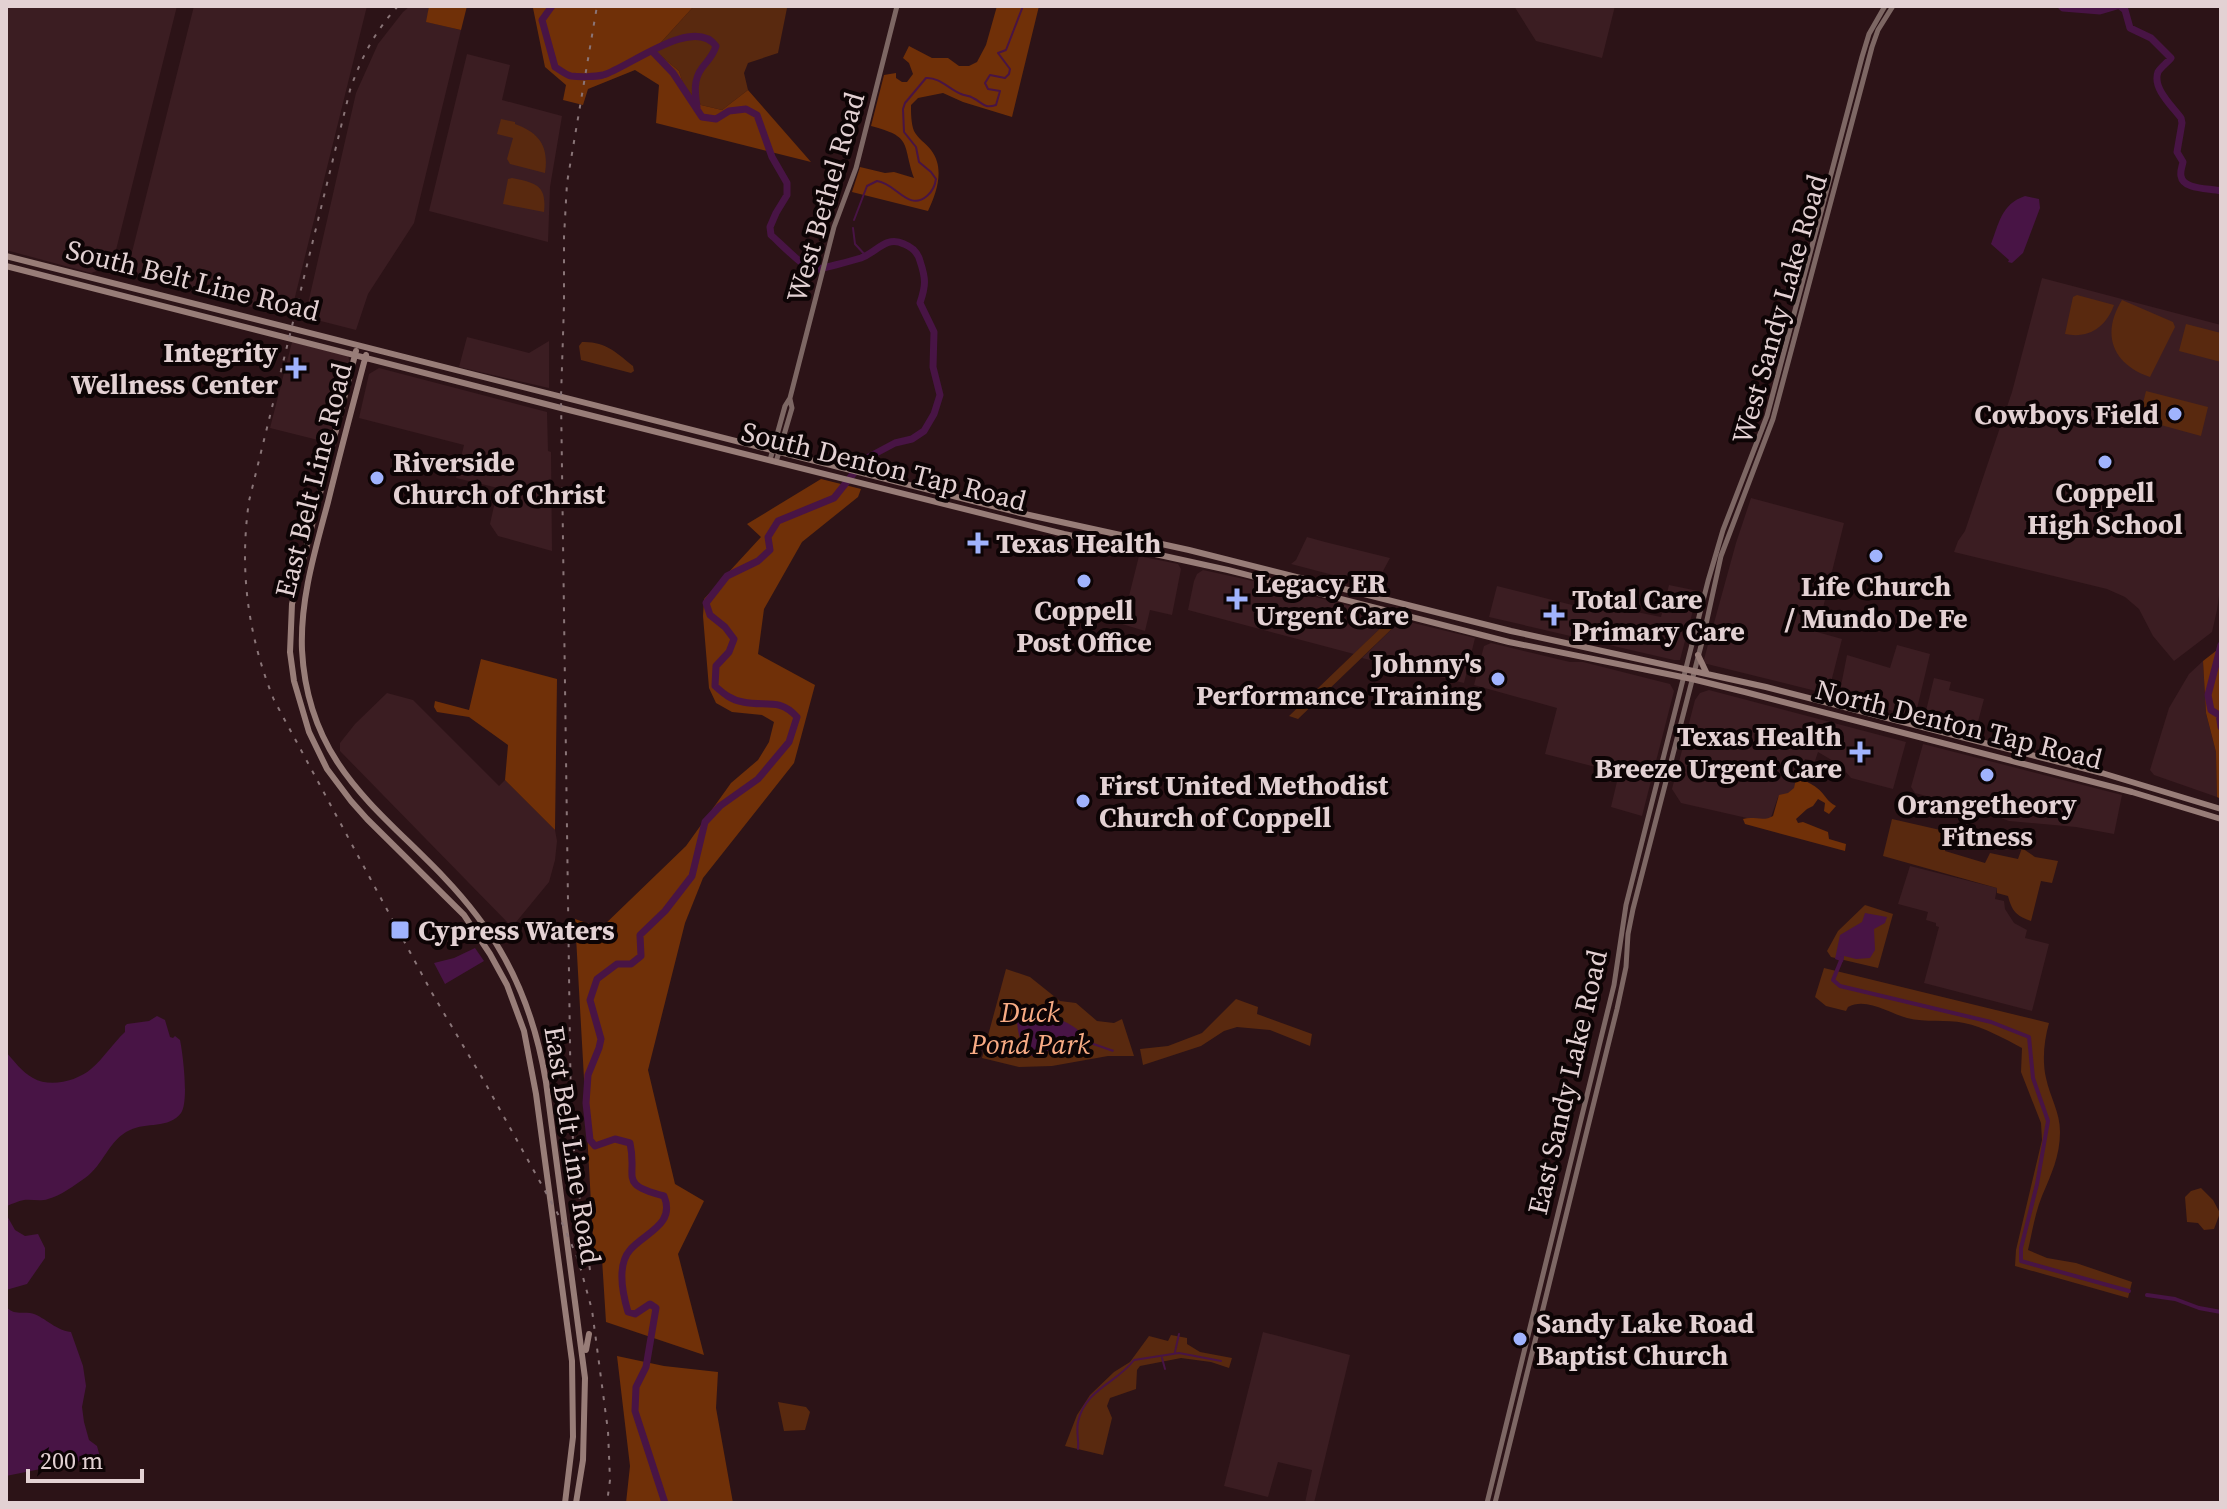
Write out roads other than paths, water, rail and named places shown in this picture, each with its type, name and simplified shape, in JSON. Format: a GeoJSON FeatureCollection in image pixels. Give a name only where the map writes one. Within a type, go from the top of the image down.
{"type":"FeatureCollection","features":[{"type":"Feature","properties":{"kind":"main road","name":"West Bethel Road"},"geometry":{"type":"LineString","coordinates":[[773,461],[834,227],[856,168],[897,6]]}},
{"type":"Feature","properties":{"kind":"main road","name":"West Sandy Lake Road"},"geometry":{"type":"LineString","coordinates":[[1689,674],[1698,655],[1721,556],[1767,416],[1862,57],[1869,34],[1885,6]]}},
{"type":"Feature","properties":{"kind":"main road","name":"West Sandy Lake Road"},"geometry":{"type":"LineString","coordinates":[[1689,674],[1713,560],[1779,400],[1872,47],[1878,30],[1893,6]]}},
{"type":"Feature","properties":{"kind":"main road","name":"South Belt Line Road"},"geometry":{"type":"LineString","coordinates":[[6,256],[368,348]]}},
{"type":"Feature","properties":{"kind":"main road","name":"South Belt Line Road"},"geometry":{"type":"LineString","coordinates":[[6,266],[356,355]]}},
{"type":"Feature","properties":{"kind":"main road"},"geometry":{"type":"LineString","coordinates":[[272,334],[277,324]]}},
{"type":"Feature","properties":{"kind":"main road","name":"East Belt Line Road"},"geometry":{"type":"LineString","coordinates":[[358,345],[292,604],[290,652],[295,683],[309,732],[320,757],[367,819],[464,915],[507,985],[524,1031],[541,1129],[572,1361],[573,1437],[565,1503]]}},
{"type":"Feature","properties":{"kind":"main road","name":"East Belt Line Road"},"geometry":{"type":"LineString","coordinates":[[368,348],[306,584],[302,629],[306,681],[314,715],[345,775],[364,799],[462,896],[488,931],[521,989],[540,1050],[585,1378],[583,1460],[576,1503]]}},
{"type":"Feature","properties":{"kind":"main road","name":"South Denton Tap Road"},"geometry":{"type":"LineString","coordinates":[[368,348],[1019,513],[1189,550],[1689,674]]}},
{"type":"Feature","properties":{"kind":"main road","name":"South Denton Tap Road"},"geometry":{"type":"LineString","coordinates":[[356,355],[1017,522],[1271,581],[1482,635],[1607,663],[1689,674]]}},
{"type":"Feature","properties":{"kind":"main road"},"geometry":{"type":"LineString","coordinates":[[446,378],[449,369]]}},
{"type":"Feature","properties":{"kind":"main road"},"geometry":{"type":"LineString","coordinates":[[515,396],[517,386]]}},
{"type":"Feature","properties":{"kind":"main road"},"geometry":{"type":"LineString","coordinates":[[609,420],[611,410]]}},
{"type":"Feature","properties":{"kind":"main road"},"geometry":{"type":"LineString","coordinates":[[676,437],[679,427]]}},
{"type":"Feature","properties":{"kind":"main road"},"geometry":{"type":"LineString","coordinates":[[970,510],[972,501]]}},
{"type":"Feature","properties":{"kind":"main road"},"geometry":{"type":"LineString","coordinates":[[1017,522],[1019,513]]}},
{"type":"Feature","properties":{"kind":"main road"},"geometry":{"type":"LineString","coordinates":[[1271,581],[1274,571]]}},
{"type":"Feature","properties":{"kind":"main road"},"geometry":{"type":"LineString","coordinates":[[1482,635],[1484,624]]}},
{"type":"Feature","properties":{"kind":"main road"},"geometry":{"type":"LineString","coordinates":[[1607,663],[1610,652]]}},
{"type":"Feature","properties":{"kind":"main road"},"geometry":{"type":"LineString","coordinates":[[1698,655],[1707,674]]}},
{"type":"Feature","properties":{"kind":"main road","name":"North Denton Tap Road"},"geometry":{"type":"LineString","coordinates":[[1689,674],[1707,674],[1797,695],[2093,770],[2221,809]]}},
{"type":"Feature","properties":{"kind":"main road","name":"North Denton Tap Road"},"geometry":{"type":"LineString","coordinates":[[1689,674],[1760,696],[2132,792],[2221,819]]}},
{"type":"Feature","properties":{"kind":"main road","name":"East Sandy Lake Road"},"geometry":{"type":"LineString","coordinates":[[1487,1503],[1614,985],[1626,905],[1670,733],[1689,674]]}},
{"type":"Feature","properties":{"kind":"main road","name":"East Sandy Lake Road"},"geometry":{"type":"LineString","coordinates":[[1495,1503],[1617,1009],[1633,909],[1666,781],[1689,674]]}},
{"type":"Feature","properties":{"kind":"main road"},"geometry":{"type":"LineString","coordinates":[[295,683],[306,681]]}},
{"type":"Feature","properties":{"kind":"main road"},"geometry":{"type":"LineString","coordinates":[[1760,696],[1791,699],[1797,695]]}},
{"type":"Feature","properties":{"kind":"main road"},"geometry":{"type":"LineString","coordinates":[[1795,704],[1800,699],[1828,703]]}},
{"type":"Feature","properties":{"kind":"main road"},"geometry":{"type":"LineString","coordinates":[[1670,733],[1672,755]]}},
{"type":"Feature","properties":{"kind":"main road"},"geometry":{"type":"LineString","coordinates":[[336,781],[345,775]]}},
{"type":"Feature","properties":{"kind":"main road"},"geometry":{"type":"LineString","coordinates":[[1658,779],[1666,781]]}},
{"type":"Feature","properties":{"kind":"main road"},"geometry":{"type":"LineString","coordinates":[[2205,813],[2209,805]]}},
{"type":"Feature","properties":{"kind":"main road"},"geometry":{"type":"LineString","coordinates":[[480,938],[488,931]]}},
{"type":"Feature","properties":{"kind":"main road"},"geometry":{"type":"LineString","coordinates":[[507,985],[521,989]]}},
{"type":"Feature","properties":{"kind":"main road"},"geometry":{"type":"LineString","coordinates":[[541,1129],[552,1128]]}},
{"type":"Feature","properties":{"kind":"main road"},"geometry":{"type":"LineString","coordinates":[[1554,1228],[1562,1231]]}},
{"type":"Feature","properties":{"kind":"main road"},"geometry":{"type":"LineString","coordinates":[[585,1378],[589,1334]]}},
{"type":"Feature","properties":{"kind":"waterway"},"geometry":{"type":"LineString","coordinates":[[552,6],[542,20],[555,67],[571,76],[603,75],[660,46],[692,36],[706,38],[716,46],[697,77],[697,107]]}},
{"type":"Feature","properties":{"kind":"waterway"},"geometry":{"type":"LineString","coordinates":[[854,220],[867,186],[877,181],[914,201],[931,192],[936,179],[919,162],[916,147],[904,132],[905,103],[926,78],[931,78],[986,106],[996,105],[1000,91],[988,89],[985,83],[990,75],[1005,78],[1009,74],[1010,69],[998,53],[1006,50],[1023,6]]}},
{"type":"Feature","properties":{"kind":"waterway"},"geometry":{"type":"LineString","coordinates":[[2061,6],[2100,11],[2117,6]]}},
{"type":"Feature","properties":{"kind":"waterway"},"geometry":{"type":"LineString","coordinates":[[2120,6],[2125,10],[2130,28],[2151,38],[2171,58],[2159,70],[2157,78],[2164,96],[2181,118],[2177,152],[2183,162],[2183,181],[2191,186],[2221,191]]}},
{"type":"Feature","properties":{"kind":"waterway"},"geometry":{"type":"LineString","coordinates":[[652,51],[673,73],[702,117],[716,119],[729,111],[746,109],[757,115],[772,157],[787,183],[787,195],[770,227],[771,235],[804,265],[813,270],[844,263],[892,242],[907,245],[916,253],[924,277],[920,303],[934,332],[933,367],[940,395],[924,431],[865,459],[834,498],[778,521],[768,537],[770,550],[758,561],[727,576],[706,603],[710,615],[734,639],[729,652],[716,666],[715,686],[735,700],[778,705],[797,717],[789,742],[758,779],[720,806],[705,822],[692,876],[665,911],[640,935],[641,956],[631,964],[617,964],[597,979],[590,1000],[601,1039],[588,1075],[586,1103],[590,1140],[595,1146],[615,1139],[630,1143],[632,1178],[640,1188],[664,1196],[667,1206],[666,1214],[657,1228],[630,1250],[622,1272],[628,1312],[635,1314],[650,1304],[656,1308],[646,1367],[636,1387],[635,1411],[665,1503]]}},
{"type":"Feature","properties":{"kind":"waterway"},"geometry":{"type":"LineString","coordinates":[[853,228],[855,244],[866,256]]}},
{"type":"Feature","properties":{"kind":"waterway"},"geometry":{"type":"LineString","coordinates":[[2221,645],[2208,695],[2211,710],[2219,715],[2221,727]]}},
{"type":"Feature","properties":{"kind":"waterway"},"geometry":{"type":"LineString","coordinates":[[1842,958],[1833,980],[1840,986],[1991,1022],[2029,1037],[2033,1078],[2048,1121],[2021,1248],[2021,1261],[2129,1291]]}},
{"type":"Feature","properties":{"kind":"waterway"},"geometry":{"type":"LineString","coordinates":[[982,1046],[998,1044],[1010,1054]]}},
{"type":"Feature","properties":{"kind":"waterway"},"geometry":{"type":"LineString","coordinates":[[2147,1295],[2221,1312]]}},
{"type":"Feature","properties":{"kind":"waterway"},"geometry":{"type":"LineString","coordinates":[[1175,1352],[1179,1334]]}},
{"type":"Feature","properties":{"kind":"waterway"},"geometry":{"type":"LineString","coordinates":[[1078,1449],[1078,1422],[1087,1402],[1134,1360],[1179,1353],[1221,1361]]}},
{"type":"Feature","properties":{"kind":"waterway"},"geometry":{"type":"LineString","coordinates":[[1162,1358],[1165,1369]]}},
{"type":"Feature","properties":{"kind":"railway"},"geometry":{"type":"LineString","coordinates":[[398,6],[370,45],[350,90],[249,501],[245,553],[248,603],[258,652],[274,700],[432,993],[559,1216],[578,1259],[592,1310],[608,1431],[610,1480],[607,1503]]}},
{"type":"Feature","properties":{"kind":"railway"},"geometry":{"type":"LineString","coordinates":[[590,1270],[571,1117],[561,397],[567,183],[597,6]]}},
{"type":"Feature","properties":{"kind":"place","name":"Integrity Wellness Center"},"geometry":{"type":"Point","coordinates":[296,368]}},
{"type":"Feature","properties":{"kind":"place","name":"Cowboys Field"},"geometry":{"type":"Point","coordinates":[2175,414]}},
{"type":"Feature","properties":{"kind":"place","name":"Coppell High School"},"geometry":{"type":"Point","coordinates":[2105,462]}},
{"type":"Feature","properties":{"kind":"place","name":"Riverside Church of Christ"},"geometry":{"type":"Point","coordinates":[377,478]}},
{"type":"Feature","properties":{"kind":"place","name":"Texas Health"},"geometry":{"type":"Point","coordinates":[978,543]}},
{"type":"Feature","properties":{"kind":"place","name":"Life Church / Mundo De Fe"},"geometry":{"type":"Point","coordinates":[1876,556]}},
{"type":"Feature","properties":{"kind":"place","name":"Coppell Post Office"},"geometry":{"type":"Point","coordinates":[1084,581]}},
{"type":"Feature","properties":{"kind":"place","name":"Legacy ER Urgent Care"},"geometry":{"type":"Point","coordinates":[1237,599]}},
{"type":"Feature","properties":{"kind":"place","name":"Total Care Primary Care"},"geometry":{"type":"Point","coordinates":[1554,615]}},
{"type":"Feature","properties":{"kind":"place","name":"Johnny's Performance Training"},"geometry":{"type":"Point","coordinates":[1498,679]}},
{"type":"Feature","properties":{"kind":"place","name":"Texas Health Breeze Urgent Care"},"geometry":{"type":"Point","coordinates":[1860,752]}},
{"type":"Feature","properties":{"kind":"place","name":"Orangetheory Fitness"},"geometry":{"type":"Point","coordinates":[1987,775]}},
{"type":"Feature","properties":{"kind":"place","name":"First United Methodist Church of Coppell"},"geometry":{"type":"Point","coordinates":[1083,801]}},
{"type":"Feature","properties":{"kind":"place","name":"Cypress Waters"},"geometry":{"type":"Point","coordinates":[400,930]}},
{"type":"Feature","properties":{"kind":"place","name":"Sandy Lake Road Baptist Church"},"geometry":{"type":"Point","coordinates":[1520,1339]}},
{"type":"Feature","properties":{"kind":"park label","name":"Duck Pond Park"},"geometry":{"type":"Point","coordinates":[1030,1028]}}]}
